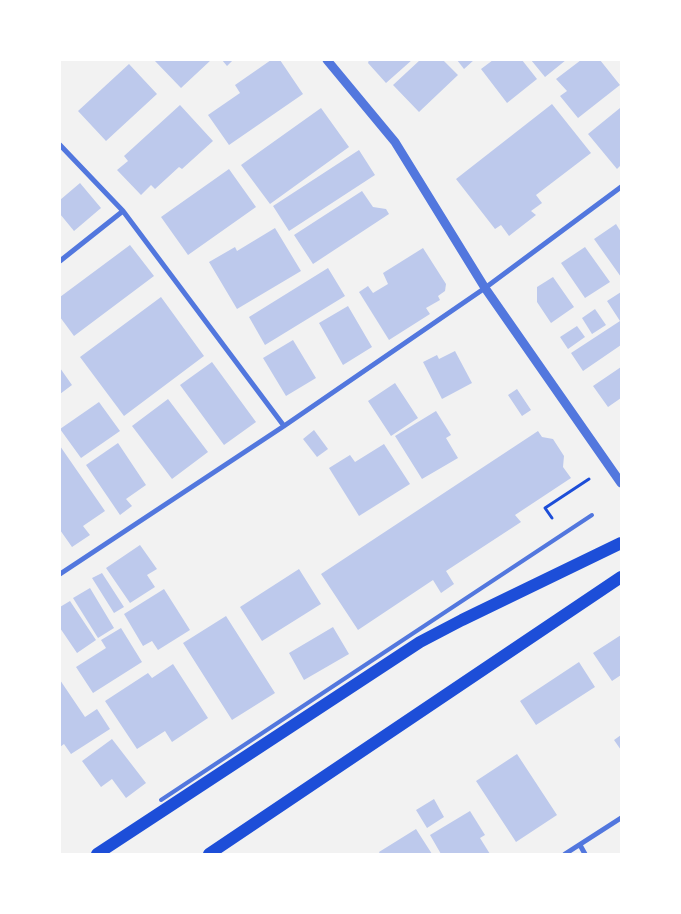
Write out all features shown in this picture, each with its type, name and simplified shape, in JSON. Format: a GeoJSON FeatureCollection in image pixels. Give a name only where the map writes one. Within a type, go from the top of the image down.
{"type":"FeatureCollection","features":[{"type":"Feature","properties":{"kind":"main road"},"geometry":{"type":"LineString","coordinates":[[102,851],[420,642],[621,543]]}},
{"type":"Feature","properties":{"kind":"main road"},"geometry":{"type":"LineString","coordinates":[[209,854],[621,577]]}},
{"type":"Feature","properties":{"kind":"street"},"geometry":{"type":"LineString","coordinates":[[327,60],[394,142],[485,288],[621,483]]}},
{"type":"Feature","properties":{"kind":"street"},"geometry":{"type":"LineString","coordinates":[[60,145],[124,211],[284,426]]}},
{"type":"Feature","properties":{"kind":"street"},"geometry":{"type":"LineString","coordinates":[[60,574],[284,426],[485,288],[621,187]]}},
{"type":"Feature","properties":{"kind":"street"},"geometry":{"type":"LineString","coordinates":[[60,261],[124,211]]}},
{"type":"Feature","properties":{"kind":"street"},"geometry":{"type":"LineString","coordinates":[[565,854],[621,818]]}},
{"type":"Feature","properties":{"kind":"street"},"geometry":{"type":"LineString","coordinates":[[580,844],[585,854]]}},
{"type":"Feature","properties":{"kind":"lane"},"geometry":{"type":"LineString","coordinates":[[161,800],[592,514]]}},
{"type":"Feature","properties":{"kind":"path"},"geometry":{"type":"LineString","coordinates":[[559,514],[551,519],[545,508],[589,479]]}},
{"type":"Feature","properties":{"kind":"building"},"geometry":{"type":"Polygon","coordinates":[[[154,60],[211,60],[181,88],[154,60]]]}},
{"type":"Feature","properties":{"kind":"building"},"geometry":{"type":"Polygon","coordinates":[[[222,60],[233,60],[227,66],[222,60]]]}},
{"type":"Feature","properties":{"kind":"building"},"geometry":{"type":"Polygon","coordinates":[[[271,60],[280,60],[303,94],[229,145],[208,115],[240,93],[235,85],[271,60]]]}},
{"type":"Feature","properties":{"kind":"building"},"geometry":{"type":"Polygon","coordinates":[[[369,60],[412,60],[386,83],[368,63],[369,60]]]}},
{"type":"Feature","properties":{"kind":"building"},"geometry":{"type":"Polygon","coordinates":[[[420,60],[443,60],[458,75],[419,112],[393,85],[420,60]]]}},
{"type":"Feature","properties":{"kind":"building"},"geometry":{"type":"Polygon","coordinates":[[[457,60],[474,60],[464,69],[457,60]]]}},
{"type":"Feature","properties":{"kind":"building"},"geometry":{"type":"Polygon","coordinates":[[[493,60],[522,60],[537,79],[507,103],[481,69],[493,60]]]}},
{"type":"Feature","properties":{"kind":"building"},"geometry":{"type":"Polygon","coordinates":[[[531,60],[566,60],[545,77],[531,60]]]}},
{"type":"Feature","properties":{"kind":"building"},"geometry":{"type":"Polygon","coordinates":[[[581,60],[600,60],[620,85],[578,118],[560,96],[567,91],[556,79],[581,60]]]}},
{"type":"Feature","properties":{"kind":"building"},"geometry":{"type":"Polygon","coordinates":[[[129,64],[157,94],[106,141],[78,111],[129,64]]]}},
{"type":"Feature","properties":{"kind":"building"},"geometry":{"type":"Polygon","coordinates":[[[552,104],[591,153],[536,195],[542,203],[531,211],[536,215],[509,236],[501,225],[495,229],[456,179],[552,104]]]}},
{"type":"Feature","properties":{"kind":"building"},"geometry":{"type":"Polygon","coordinates":[[[180,105],[213,141],[182,169],[179,167],[155,189],[151,185],[141,195],[117,170],[128,161],[124,156],[180,105]]]}},
{"type":"Feature","properties":{"kind":"building"},"geometry":{"type":"Polygon","coordinates":[[[321,108],[349,147],[270,204],[241,165],[321,108]]]}},
{"type":"Feature","properties":{"kind":"building"},"geometry":{"type":"Polygon","coordinates":[[[620,108],[621,165],[617,169],[588,134],[620,108]]]}},
{"type":"Feature","properties":{"kind":"building"},"geometry":{"type":"Polygon","coordinates":[[[359,150],[375,175],[289,231],[273,206],[359,150]]]}},
{"type":"Feature","properties":{"kind":"building"},"geometry":{"type":"Polygon","coordinates":[[[229,169],[256,207],[188,255],[161,217],[229,169]]]}},
{"type":"Feature","properties":{"kind":"building"},"geometry":{"type":"Polygon","coordinates":[[[80,183],[101,208],[74,231],[60,214],[60,200],[80,183]]]}},
{"type":"Feature","properties":{"kind":"building"},"geometry":{"type":"Polygon","coordinates":[[[362,191],[373,207],[386,209],[389,214],[313,264],[294,235],[362,191]]]}},
{"type":"Feature","properties":{"kind":"building"},"geometry":{"type":"Polygon","coordinates":[[[616,224],[621,232],[621,277],[594,239],[616,224]]]}},
{"type":"Feature","properties":{"kind":"building"},"geometry":{"type":"Polygon","coordinates":[[[275,228],[301,271],[237,309],[209,262],[235,247],[237,251],[275,228]]]}},
{"type":"Feature","properties":{"kind":"building"},"geometry":{"type":"Polygon","coordinates":[[[130,245],[154,276],[74,336],[60,317],[60,297],[130,245]]]}},
{"type":"Feature","properties":{"kind":"building"},"geometry":{"type":"Polygon","coordinates":[[[585,247],[610,282],[585,298],[561,263],[585,247]]]}},
{"type":"Feature","properties":{"kind":"building"},"geometry":{"type":"Polygon","coordinates":[[[423,248],[446,284],[445,291],[438,296],[440,300],[426,308],[430,314],[389,340],[359,292],[368,286],[373,293],[388,284],[383,273],[423,248]]]}},
{"type":"Feature","properties":{"kind":"building"},"geometry":{"type":"Polygon","coordinates":[[[328,268],[345,296],[265,345],[249,317],[328,268]]]}},
{"type":"Feature","properties":{"kind":"building"},"geometry":{"type":"Polygon","coordinates":[[[553,277],[574,307],[551,323],[537,302],[537,287],[553,277]]]}},
{"type":"Feature","properties":{"kind":"building"},"geometry":{"type":"Polygon","coordinates":[[[621,292],[621,345],[583,371],[571,353],[620,321],[607,301],[621,292]]]}},
{"type":"Feature","properties":{"kind":"building"},"geometry":{"type":"Polygon","coordinates":[[[161,297],[204,356],[124,416],[80,357],[161,297]]]}},
{"type":"Feature","properties":{"kind":"building"},"geometry":{"type":"Polygon","coordinates":[[[348,306],[372,347],[343,365],[319,323],[348,306]]]}},
{"type":"Feature","properties":{"kind":"building"},"geometry":{"type":"Polygon","coordinates":[[[595,309],[606,325],[592,334],[582,318],[595,309]]]}},
{"type":"Feature","properties":{"kind":"building"},"geometry":{"type":"Polygon","coordinates":[[[577,326],[585,337],[568,349],[560,337],[577,326]]]}},
{"type":"Feature","properties":{"kind":"building"},"geometry":{"type":"Polygon","coordinates":[[[293,340],[316,378],[286,396],[263,358],[293,340]]]}},
{"type":"Feature","properties":{"kind":"building"},"geometry":{"type":"Polygon","coordinates":[[[455,351],[472,383],[442,399],[423,362],[437,355],[439,359],[455,351]]]}},
{"type":"Feature","properties":{"kind":"building"},"geometry":{"type":"Polygon","coordinates":[[[212,362],[256,422],[224,445],[180,385],[212,362]]]}},
{"type":"Feature","properties":{"kind":"building"},"geometry":{"type":"Polygon","coordinates":[[[621,367],[621,398],[608,407],[593,386],[621,367]]]}},
{"type":"Feature","properties":{"kind":"building"},"geometry":{"type":"Polygon","coordinates":[[[60,368],[72,385],[60,394],[60,368]]]}},
{"type":"Feature","properties":{"kind":"building"},"geometry":{"type":"Polygon","coordinates":[[[395,383],[418,418],[391,436],[368,401],[395,383]]]}},
{"type":"Feature","properties":{"kind":"building"},"geometry":{"type":"Polygon","coordinates":[[[517,389],[531,410],[522,416],[508,395],[517,389]]]}},
{"type":"Feature","properties":{"kind":"building"},"geometry":{"type":"Polygon","coordinates":[[[168,399],[208,452],[172,479],[132,426],[168,399]]]}},
{"type":"Feature","properties":{"kind":"building"},"geometry":{"type":"Polygon","coordinates":[[[99,402],[120,431],[81,458],[60,429],[99,402]]]}},
{"type":"Feature","properties":{"kind":"building"},"geometry":{"type":"Polygon","coordinates":[[[436,411],[451,435],[446,438],[458,458],[422,479],[395,436],[436,411]]]}},
{"type":"Feature","properties":{"kind":"building"},"geometry":{"type":"Polygon","coordinates":[[[314,430],[328,449],[317,457],[303,439],[314,430]]]}},
{"type":"Feature","properties":{"kind":"building"},"geometry":{"type":"Polygon","coordinates":[[[538,431],[542,437],[553,439],[564,456],[563,467],[571,478],[515,515],[521,522],[446,571],[454,584],[441,593],[433,580],[358,630],[321,574],[538,431]]]}},
{"type":"Feature","properties":{"kind":"building"},"geometry":{"type":"Polygon","coordinates":[[[118,443],[146,485],[126,499],[132,506],[120,515],[86,465],[118,443]]]}},
{"type":"Feature","properties":{"kind":"building"},"geometry":{"type":"Polygon","coordinates":[[[384,444],[410,484],[359,516],[329,468],[350,455],[355,462],[384,444]]]}},
{"type":"Feature","properties":{"kind":"building"},"geometry":{"type":"Polygon","coordinates":[[[60,446],[105,511],[83,526],[90,535],[72,547],[60,530],[60,446]]]}},
{"type":"Feature","properties":{"kind":"building"},"geometry":{"type":"Polygon","coordinates":[[[140,545],[157,569],[147,575],[155,587],[130,603],[106,568],[140,545]]]}},
{"type":"Feature","properties":{"kind":"building"},"geometry":{"type":"Polygon","coordinates":[[[299,569],[321,604],[262,641],[240,607],[299,569]]]}},
{"type":"Feature","properties":{"kind":"building"},"geometry":{"type":"Polygon","coordinates":[[[102,573],[124,607],[114,613],[92,578],[102,573]]]}},
{"type":"Feature","properties":{"kind":"building"},"geometry":{"type":"Polygon","coordinates":[[[90,588],[114,628],[98,638],[73,598],[90,588]]]}},
{"type":"Feature","properties":{"kind":"building"},"geometry":{"type":"Polygon","coordinates":[[[164,589],[190,630],[158,650],[152,641],[143,646],[124,614],[164,589]]]}},
{"type":"Feature","properties":{"kind":"building"},"geometry":{"type":"Polygon","coordinates":[[[70,601],[96,640],[77,653],[60,628],[60,607],[70,601]]]}},
{"type":"Feature","properties":{"kind":"building"},"geometry":{"type":"Polygon","coordinates":[[[226,616],[275,693],[232,720],[183,643],[226,616]]]}},
{"type":"Feature","properties":{"kind":"building"},"geometry":{"type":"Polygon","coordinates":[[[333,627],[349,654],[304,680],[289,653],[333,627]]]}},
{"type":"Feature","properties":{"kind":"building"},"geometry":{"type":"Polygon","coordinates":[[[121,628],[142,662],[93,693],[76,667],[106,648],[101,640],[121,628]]]}},
{"type":"Feature","properties":{"kind":"building"},"geometry":{"type":"Polygon","coordinates":[[[621,635],[621,675],[612,681],[593,653],[621,635]]]}},
{"type":"Feature","properties":{"kind":"building"},"geometry":{"type":"Polygon","coordinates":[[[579,662],[595,687],[536,725],[520,701],[579,662]]]}},
{"type":"Feature","properties":{"kind":"building"},"geometry":{"type":"Polygon","coordinates":[[[173,664],[208,718],[172,742],[165,731],[137,749],[105,701],[148,673],[152,678],[173,664]]]}},
{"type":"Feature","properties":{"kind":"building"},"geometry":{"type":"Polygon","coordinates":[[[60,680],[85,717],[97,709],[110,729],[71,754],[64,744],[60,747],[60,680]]]}},
{"type":"Feature","properties":{"kind":"building"},"geometry":{"type":"Polygon","coordinates":[[[621,735],[621,750],[614,740],[621,735]]]}},
{"type":"Feature","properties":{"kind":"building"},"geometry":{"type":"Polygon","coordinates":[[[112,739],[146,783],[126,798],[112,779],[101,787],[82,761],[112,739]]]}},
{"type":"Feature","properties":{"kind":"building"},"geometry":{"type":"Polygon","coordinates":[[[517,754],[557,815],[516,842],[476,781],[517,754]]]}},
{"type":"Feature","properties":{"kind":"building"},"geometry":{"type":"Polygon","coordinates":[[[434,799],[444,817],[427,828],[416,810],[434,799]]]}},
{"type":"Feature","properties":{"kind":"building"},"geometry":{"type":"Polygon","coordinates":[[[470,811],[485,835],[480,838],[490,854],[441,854],[430,835],[470,811]]]}},
{"type":"Feature","properties":{"kind":"building"},"geometry":{"type":"Polygon","coordinates":[[[416,829],[432,854],[380,854],[379,852],[416,829]]]}}]}
